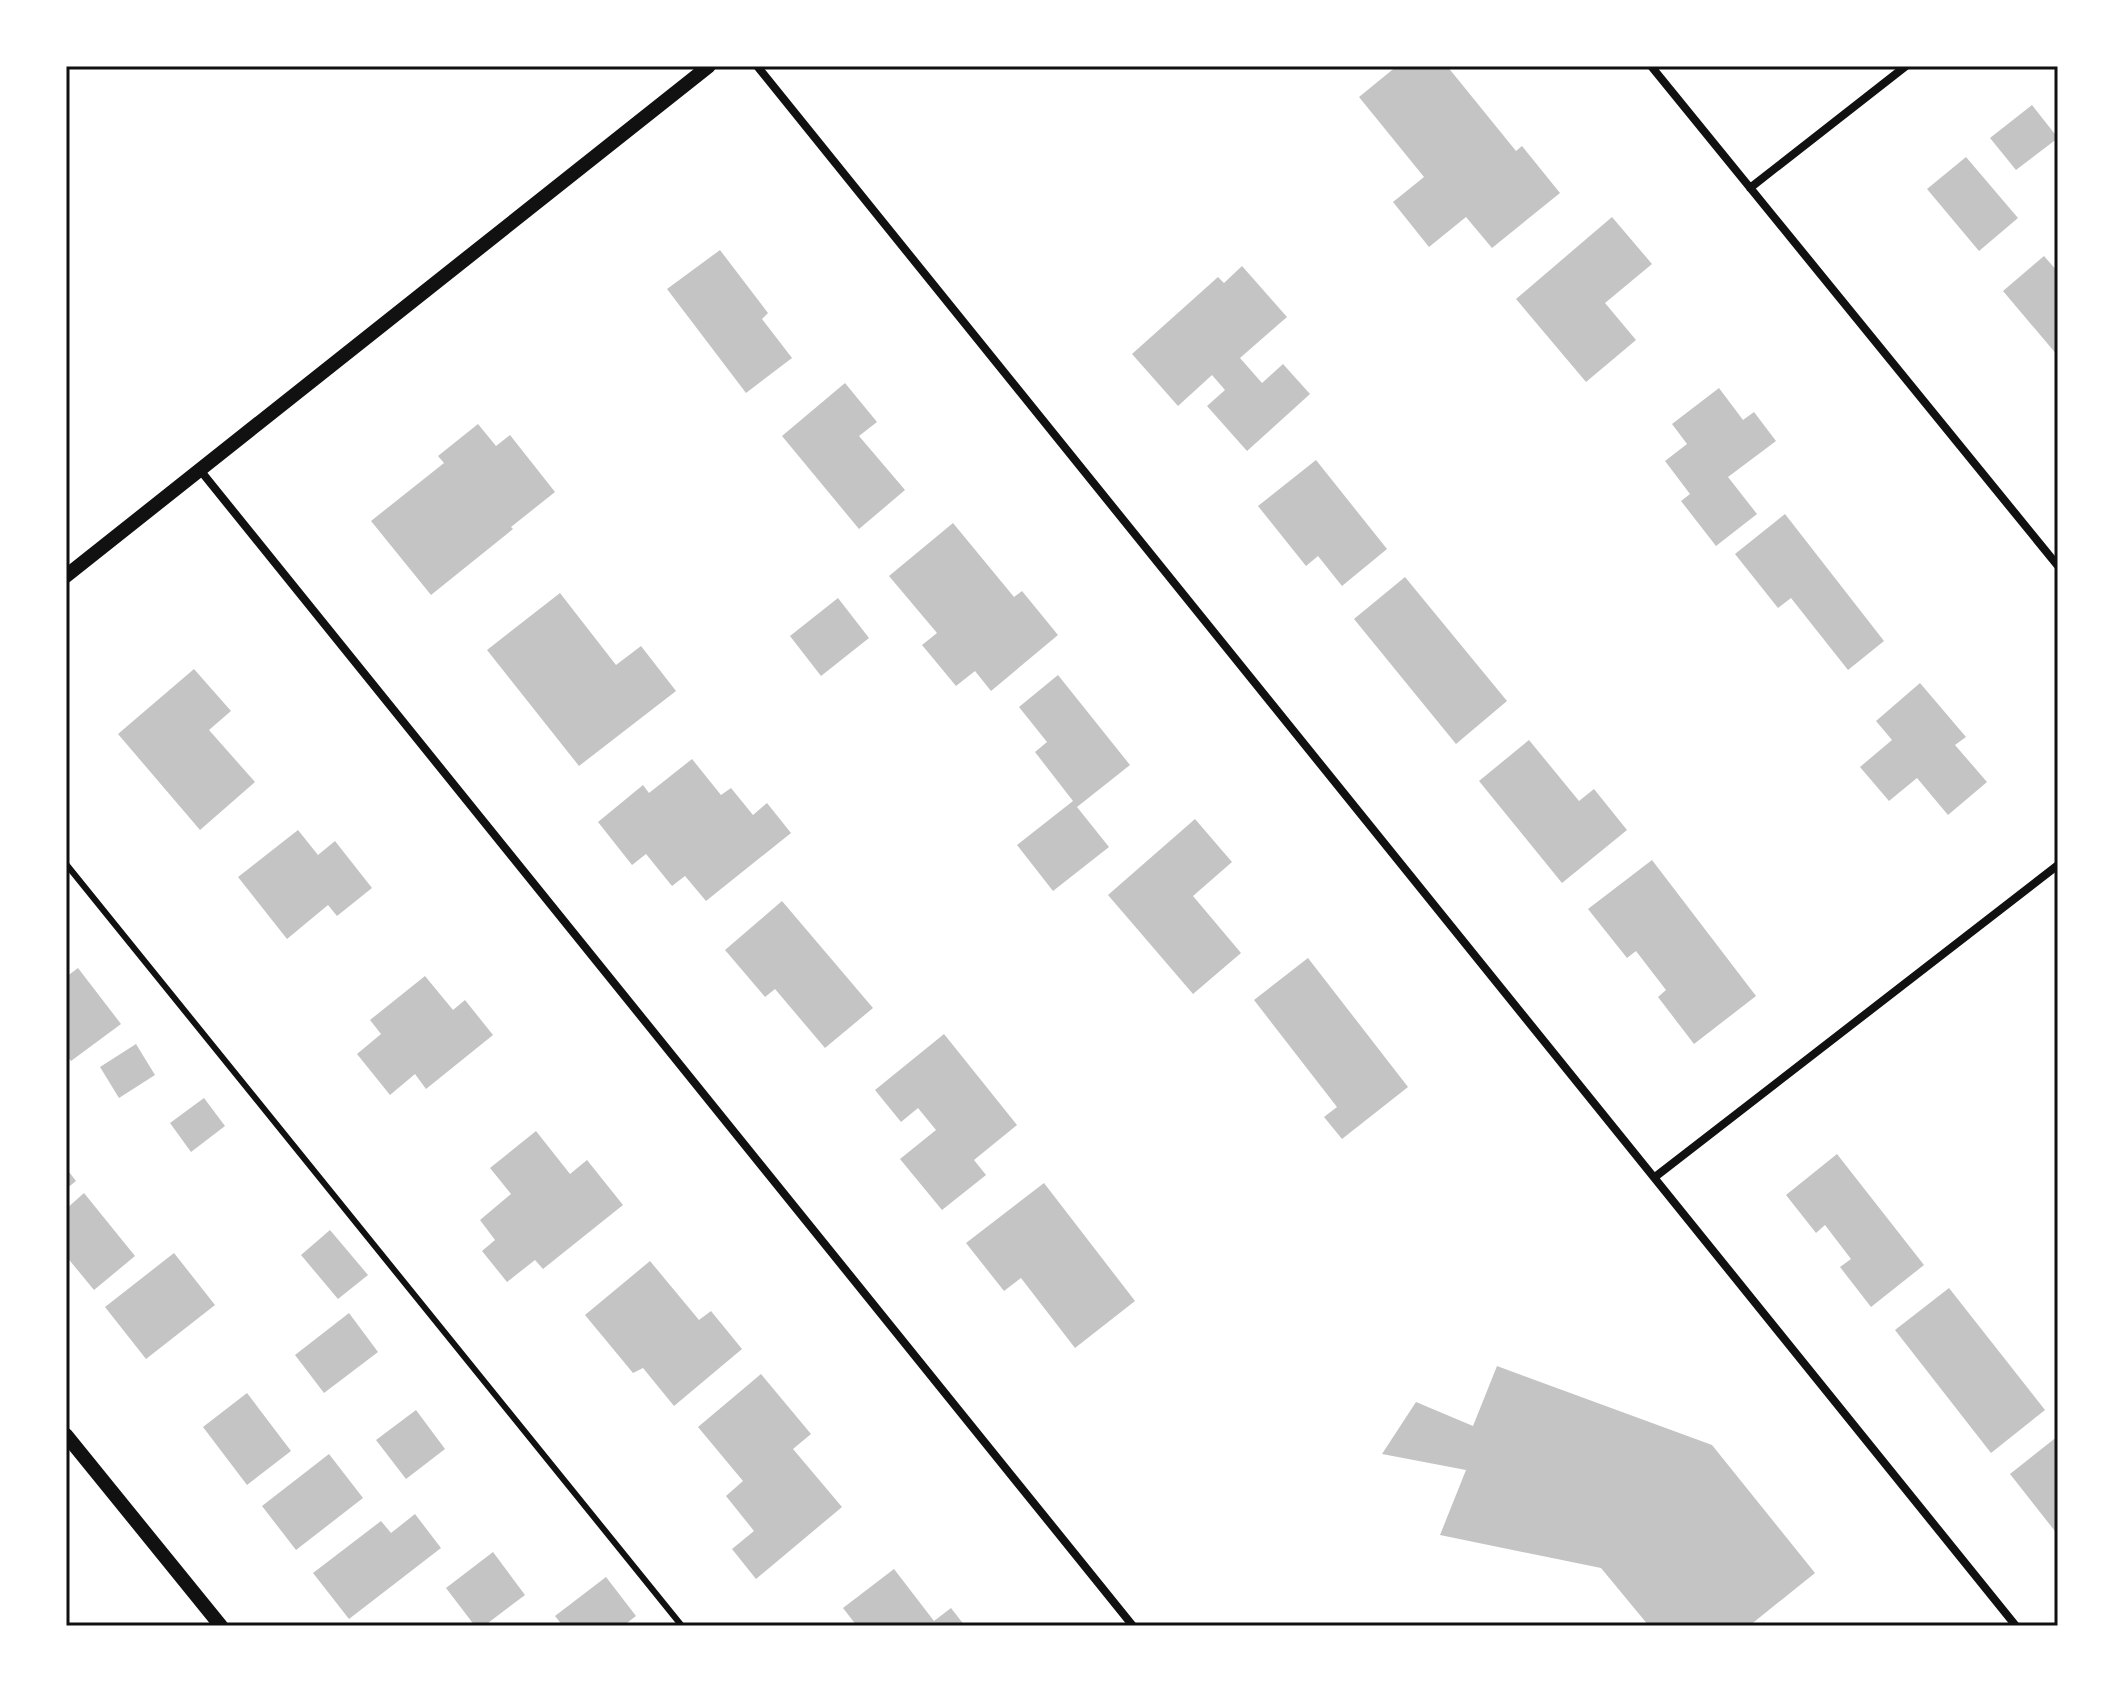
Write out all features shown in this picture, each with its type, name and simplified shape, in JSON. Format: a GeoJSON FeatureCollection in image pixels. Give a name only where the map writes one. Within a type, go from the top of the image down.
{"type":"FeatureCollection","features":[{"type":"Feature","properties":{"kind":"street"},"geometry":{"type":"LineString","coordinates":[[66,576],[709,66]]}},
{"type":"Feature","properties":{"kind":"street"},"geometry":{"type":"LineString","coordinates":[[757,66],[2016,1626]]}},
{"type":"Feature","properties":{"kind":"street"},"geometry":{"type":"LineString","coordinates":[[1651,66],[2058,566]]}},
{"type":"Feature","properties":{"kind":"street"},"geometry":{"type":"LineString","coordinates":[[1750,188],[1906,66]]}},
{"type":"Feature","properties":{"kind":"street"},"geometry":{"type":"LineString","coordinates":[[200,470],[1133,1626]]}},
{"type":"Feature","properties":{"kind":"street"},"geometry":{"type":"LineString","coordinates":[[1655,1177],[2058,865]]}},
{"type":"Feature","properties":{"kind":"street"},"geometry":{"type":"LineString","coordinates":[[66,1435],[221,1626]]}},
{"type":"Feature","properties":{"kind":"lane"},"geometry":{"type":"LineString","coordinates":[[66,864],[682,1626]]}},
{"type":"Feature","properties":{"kind":"building"},"geometry":{"type":"Polygon","coordinates":[[[1397,66],[1447,66],[1516,151],[1522,146],[1560,193],[1492,248],[1466,217],[1429,247],[1393,202],[1424,177],[1359,97],[1397,66]]]}},
{"type":"Feature","properties":{"kind":"building"},"geometry":{"type":"Polygon","coordinates":[[[2032,105],[2058,138],[2016,170],[1990,138],[2032,105]]]}},
{"type":"Feature","properties":{"kind":"building"},"geometry":{"type":"Polygon","coordinates":[[[1966,157],[2018,218],[1979,251],[1927,189],[1966,157]]]}},
{"type":"Feature","properties":{"kind":"building"},"geometry":{"type":"Polygon","coordinates":[[[1612,217],[1652,264],[1605,303],[1636,340],[1586,382],[1516,299],[1612,217]]]}},
{"type":"Feature","properties":{"kind":"building"},"geometry":{"type":"Polygon","coordinates":[[[720,250],[768,313],[762,319],[792,358],[746,393],[667,289],[720,250]]]}},
{"type":"Feature","properties":{"kind":"building"},"geometry":{"type":"Polygon","coordinates":[[[2044,256],[2058,272],[2058,356],[2003,291],[2044,256]]]}},
{"type":"Feature","properties":{"kind":"building"},"geometry":{"type":"Polygon","coordinates":[[[1242,266],[1287,317],[1240,358],[1262,383],[1283,364],[1310,394],[1247,451],[1207,406],[1225,390],[1212,375],[1178,406],[1132,354],[1218,277],[1224,283],[1242,266]]]}},
{"type":"Feature","properties":{"kind":"building"},"geometry":{"type":"Polygon","coordinates":[[[845,383],[877,422],[859,436],[905,490],[859,529],[782,436],[845,383]]]}},
{"type":"Feature","properties":{"kind":"building"},"geometry":{"type":"Polygon","coordinates":[[[1719,388],[1743,420],[1754,412],[1776,441],[1728,477],[1757,514],[1716,546],[1681,501],[1690,494],[1665,461],[1687,444],[1672,424],[1719,388]]]}},
{"type":"Feature","properties":{"kind":"building"},"geometry":{"type":"Polygon","coordinates":[[[478,424],[496,446],[510,435],[555,492],[431,595],[371,521],[444,463],[438,456],[478,424]]]}},
{"type":"Feature","properties":{"kind":"building"},"geometry":{"type":"Polygon","coordinates":[[[1316,460],[1387,549],[1342,586],[1318,556],[1306,566],[1258,506],[1316,460]]]}},
{"type":"Feature","properties":{"kind":"building"},"geometry":{"type":"Polygon","coordinates":[[[1785,514],[1884,641],[1848,670],[1791,598],[1778,608],[1735,554],[1785,514]]]}},
{"type":"Feature","properties":{"kind":"building"},"geometry":{"type":"Polygon","coordinates":[[[953,523],[1014,597],[1022,591],[1058,635],[991,691],[975,671],[956,686],[922,645],[937,633],[889,576],[953,523]]]}},
{"type":"Feature","properties":{"kind":"building"},"geometry":{"type":"Polygon","coordinates":[[[1405,577],[1507,701],[1456,744],[1354,619],[1405,577]]]}},
{"type":"Feature","properties":{"kind":"building"},"geometry":{"type":"Polygon","coordinates":[[[560,593],[616,665],[641,646],[676,691],[579,766],[487,650],[560,593]]]}},
{"type":"Feature","properties":{"kind":"building"},"geometry":{"type":"Polygon","coordinates":[[[838,598],[869,638],[821,676],[790,636],[838,598]]]}},
{"type":"Feature","properties":{"kind":"building"},"geometry":{"type":"Polygon","coordinates":[[[194,669],[231,711],[209,730],[255,782],[200,830],[118,734],[194,669]]]}},
{"type":"Feature","properties":{"kind":"building"},"geometry":{"type":"Polygon","coordinates":[[[1058,675],[1130,765],[1077,807],[1109,847],[1053,891],[1017,845],[1073,801],[1035,752],[1047,742],[1019,707],[1058,675]]]}},
{"type":"Feature","properties":{"kind":"building"},"geometry":{"type":"Polygon","coordinates":[[[1920,683],[1966,737],[1955,745],[1987,782],[1948,815],[1917,778],[1889,801],[1860,767],[1892,740],[1876,721],[1920,683]]]}},
{"type":"Feature","properties":{"kind":"building"},"geometry":{"type":"Polygon","coordinates":[[[1529,740],[1579,801],[1594,789],[1627,830],[1562,883],[1479,781],[1529,740]]]}},
{"type":"Feature","properties":{"kind":"building"},"geometry":{"type":"Polygon","coordinates":[[[692,759],[721,795],[731,788],[753,815],[767,803],[791,833],[706,901],[685,876],[672,886],[646,854],[632,865],[598,822],[643,785],[649,793],[692,759]]]}},
{"type":"Feature","properties":{"kind":"building"},"geometry":{"type":"Polygon","coordinates":[[[1195,819],[1232,862],[1193,896],[1241,953],[1193,994],[1108,895],[1195,819]]]}},
{"type":"Feature","properties":{"kind":"building"},"geometry":{"type":"Polygon","coordinates":[[[298,830],[318,855],[335,841],[372,888],[337,916],[328,905],[287,939],[238,877],[298,830]]]}},
{"type":"Feature","properties":{"kind":"building"},"geometry":{"type":"Polygon","coordinates":[[[1652,860],[1756,996],[1694,1044],[1658,997],[1666,990],[1636,951],[1627,958],[1588,909],[1652,860]]]}},
{"type":"Feature","properties":{"kind":"building"},"geometry":{"type":"Polygon","coordinates":[[[782,901],[873,1008],[825,1048],[775,989],[765,997],[725,950],[782,901]]]}},
{"type":"Feature","properties":{"kind":"building"},"geometry":{"type":"Polygon","coordinates":[[[1308,958],[1408,1087],[1342,1139],[1324,1117],[1337,1107],[1254,1000],[1308,958]]]}},
{"type":"Feature","properties":{"kind":"building"},"geometry":{"type":"Polygon","coordinates":[[[78,968],[121,1024],[71,1061],[66,1055],[66,977],[78,968]]]}},
{"type":"Feature","properties":{"kind":"building"},"geometry":{"type":"Polygon","coordinates":[[[425,976],[453,1010],[465,1000],[493,1035],[426,1089],[415,1074],[390,1095],[357,1054],[381,1034],[370,1020],[425,976]]]}},
{"type":"Feature","properties":{"kind":"building"},"geometry":{"type":"Polygon","coordinates":[[[944,1034],[1017,1125],[974,1160],[986,1175],[942,1210],[900,1159],[936,1130],[918,1108],[901,1122],[875,1090],[944,1034]]]}},
{"type":"Feature","properties":{"kind":"building"},"geometry":{"type":"Polygon","coordinates":[[[136,1044],[155,1075],[119,1098],[100,1067],[136,1044]]]}},
{"type":"Feature","properties":{"kind":"building"},"geometry":{"type":"Polygon","coordinates":[[[204,1098],[225,1126],[191,1152],[170,1123],[204,1098]]]}},
{"type":"Feature","properties":{"kind":"building"},"geometry":{"type":"Polygon","coordinates":[[[536,1131],[570,1174],[587,1160],[623,1205],[543,1269],[535,1260],[507,1282],[482,1251],[495,1240],[480,1220],[511,1194],[490,1168],[536,1131]]]}},
{"type":"Feature","properties":{"kind":"building"},"geometry":{"type":"Polygon","coordinates":[[[1837,1154],[1924,1265],[1871,1307],[1840,1267],[1851,1259],[1825,1225],[1816,1233],[1786,1195],[1837,1154]]]}},
{"type":"Feature","properties":{"kind":"building"},"geometry":{"type":"Polygon","coordinates":[[[66,1168],[76,1181],[66,1189],[66,1168]]]}},
{"type":"Feature","properties":{"kind":"building"},"geometry":{"type":"Polygon","coordinates":[[[1044,1183],[1135,1301],[1075,1348],[1021,1278],[1004,1291],[966,1243],[1044,1183]]]}},
{"type":"Feature","properties":{"kind":"building"},"geometry":{"type":"Polygon","coordinates":[[[84,1193],[135,1256],[94,1290],[66,1256],[66,1209],[84,1193]]]}},
{"type":"Feature","properties":{"kind":"building"},"geometry":{"type":"Polygon","coordinates":[[[330,1230],[368,1275],[338,1299],[301,1255],[330,1230]]]}},
{"type":"Feature","properties":{"kind":"building"},"geometry":{"type":"Polygon","coordinates":[[[174,1253],[215,1305],[146,1359],[105,1307],[174,1253]]]}},
{"type":"Feature","properties":{"kind":"building"},"geometry":{"type":"Polygon","coordinates":[[[650,1261],[699,1320],[711,1311],[742,1349],[674,1406],[643,1368],[633,1373],[585,1315],[650,1261]]]}},
{"type":"Feature","properties":{"kind":"building"},"geometry":{"type":"Polygon","coordinates":[[[1949,1288],[2045,1410],[1991,1453],[1895,1330],[1949,1288]]]}},
{"type":"Feature","properties":{"kind":"building"},"geometry":{"type":"Polygon","coordinates":[[[349,1313],[378,1352],[324,1393],[295,1355],[349,1313]]]}},
{"type":"Feature","properties":{"kind":"building"},"geometry":{"type":"Polygon","coordinates":[[[1497,1366],[1712,1445],[1815,1573],[1749,1626],[1649,1626],[1601,1568],[1440,1535],[1466,1470],[1382,1454],[1416,1402],[1473,1426],[1497,1366]]]}},
{"type":"Feature","properties":{"kind":"building"},"geometry":{"type":"Polygon","coordinates":[[[761,1374],[811,1434],[793,1449],[842,1507],[756,1579],[732,1549],[754,1531],[726,1496],[743,1481],[698,1427],[761,1374]]]}},
{"type":"Feature","properties":{"kind":"building"},"geometry":{"type":"Polygon","coordinates":[[[247,1393],[291,1451],[247,1485],[203,1427],[247,1393]]]}},
{"type":"Feature","properties":{"kind":"building"},"geometry":{"type":"Polygon","coordinates":[[[416,1410],[445,1449],[406,1479],[376,1440],[416,1410]]]}},
{"type":"Feature","properties":{"kind":"building"},"geometry":{"type":"Polygon","coordinates":[[[2058,1436],[2058,1535],[2010,1474],[2058,1436]]]}},
{"type":"Feature","properties":{"kind":"building"},"geometry":{"type":"Polygon","coordinates":[[[329,1454],[363,1498],[296,1550],[262,1506],[329,1454]]]}},
{"type":"Feature","properties":{"kind":"building"},"geometry":{"type":"Polygon","coordinates":[[[415,1514],[441,1548],[349,1619],[313,1573],[381,1521],[391,1533],[415,1514]]]}},
{"type":"Feature","properties":{"kind":"building"},"geometry":{"type":"Polygon","coordinates":[[[493,1552],[525,1595],[484,1626],[475,1626],[446,1588],[493,1552]]]}},
{"type":"Feature","properties":{"kind":"building"},"geometry":{"type":"Polygon","coordinates":[[[894,1569],[934,1621],[951,1608],[965,1626],[857,1626],[843,1608],[894,1569]]]}},
{"type":"Feature","properties":{"kind":"building"},"geometry":{"type":"Polygon","coordinates":[[[606,1577],[636,1616],[623,1626],[563,1626],[555,1616],[606,1577]]]}}]}
